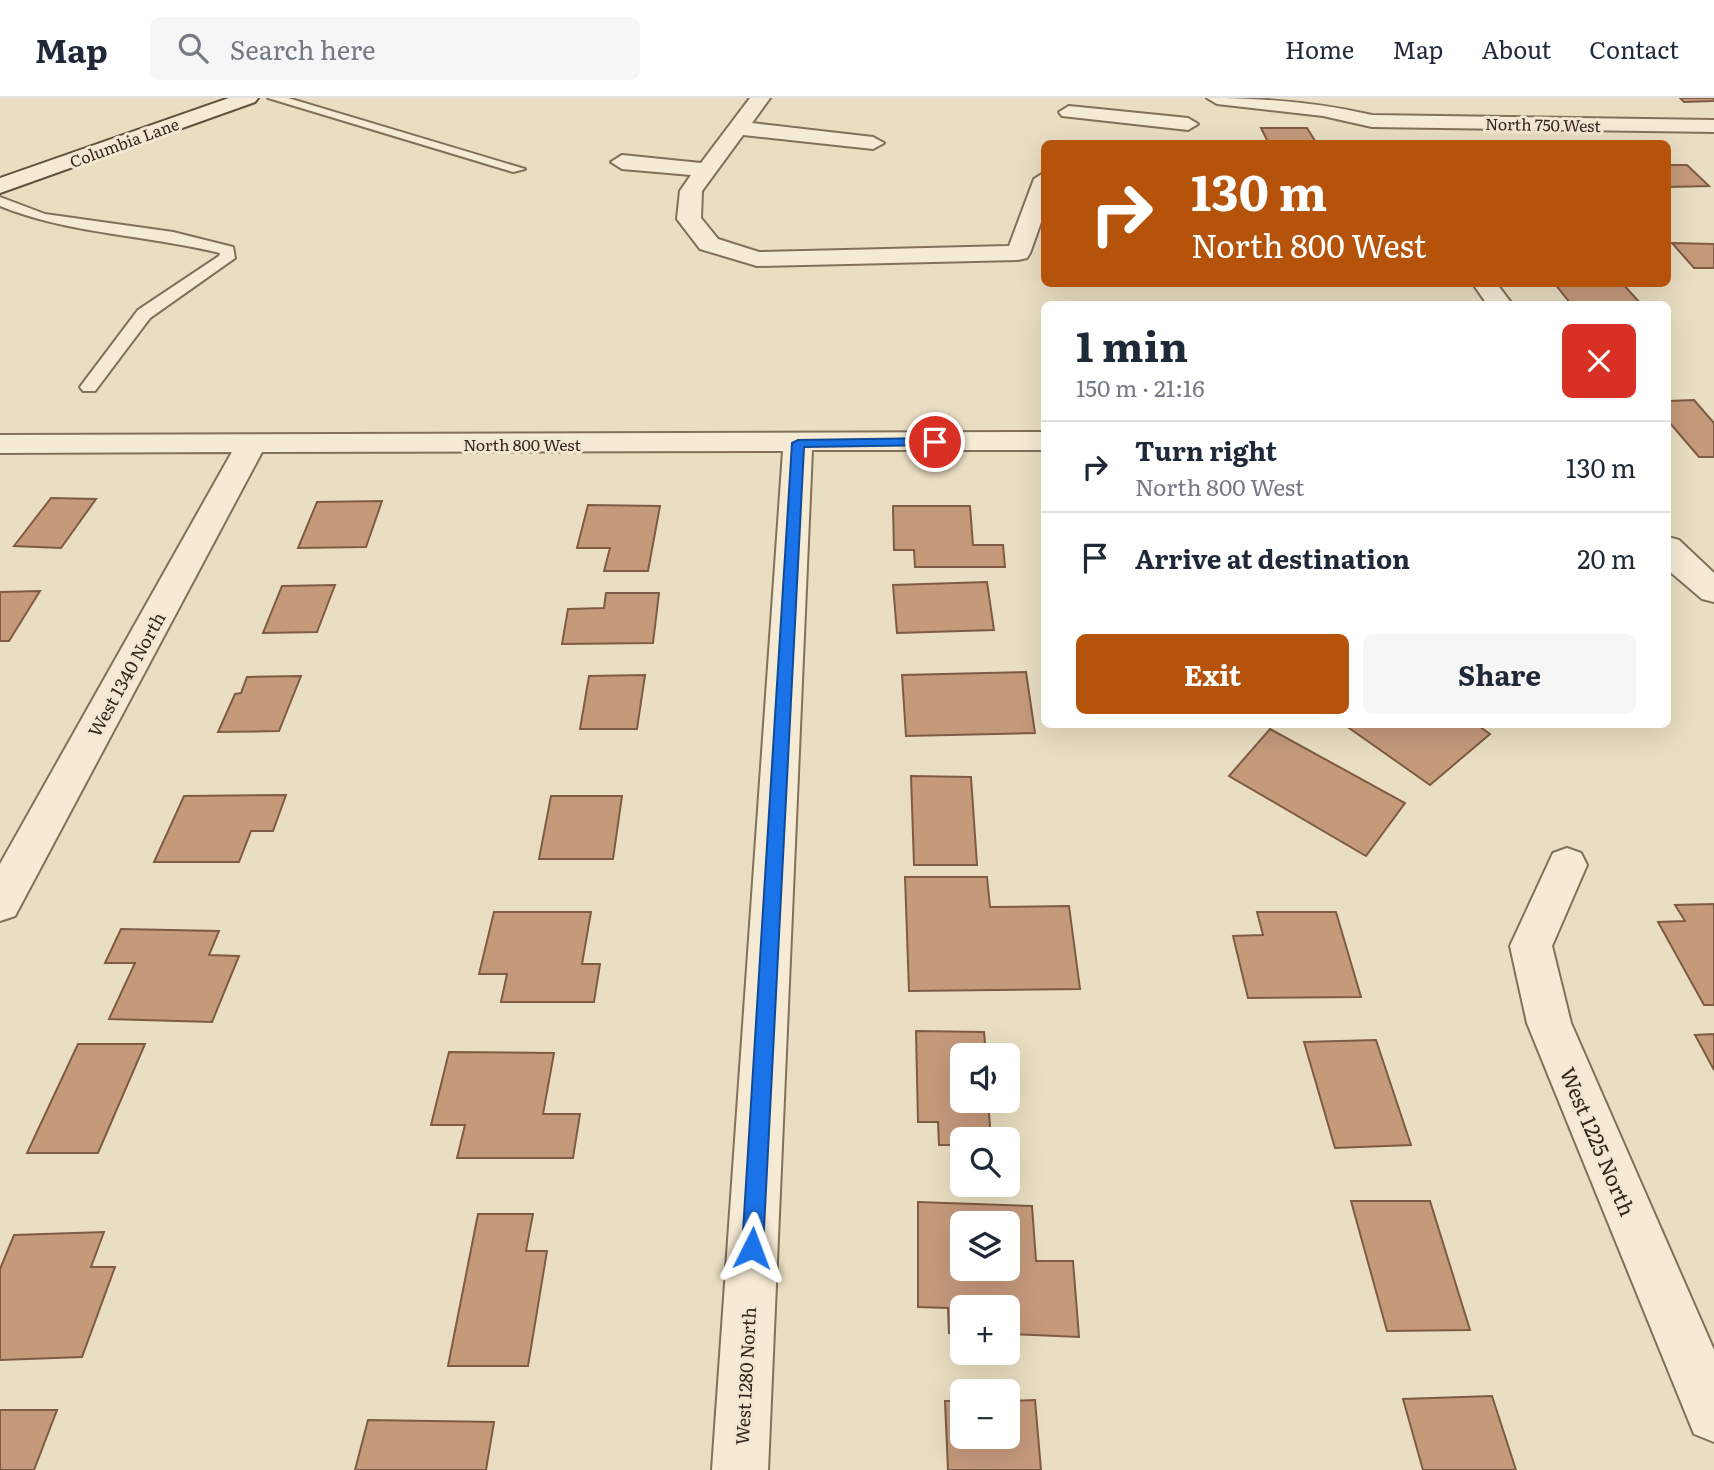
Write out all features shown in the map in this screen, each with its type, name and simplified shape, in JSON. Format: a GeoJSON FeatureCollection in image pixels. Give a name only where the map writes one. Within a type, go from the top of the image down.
{"type":"FeatureCollection","features":[{"type":"Feature","properties":{"kind":"street","name":"Columbia Lane"},"geometry":{"type":"LineString","coordinates":[[0,186],[248,98]]}},
{"type":"Feature","properties":{"kind":"street"},"geometry":{"type":"LineString","coordinates":[[760,98],[691,191],[689,219],[709,244],[757,259],[1018,253],[1034,237],[1041,200]]}},
{"type":"Feature","properties":{"kind":"street","name":"North 750 West"},"geometry":{"type":"LineString","coordinates":[[1216,98],[1324,110],[1372,121],[1714,126]]}},
{"type":"Feature","properties":{"kind":"street"},"geometry":{"type":"LineString","coordinates":[[1353,98],[1385,140]]}},
{"type":"Feature","properties":{"kind":"street"},"geometry":{"type":"LineString","coordinates":[[1061,133],[1072,105],[1188,124]]}},
{"type":"Feature","properties":{"kind":"street"},"geometry":{"type":"LineString","coordinates":[[738,128],[873,143]]}},
{"type":"Feature","properties":{"kind":"street"},"geometry":{"type":"LineString","coordinates":[[622,162],[707,170]]}},
{"type":"Feature","properties":{"kind":"street","name":"North 800 West"},"geometry":{"type":"LineString","coordinates":[[0,444],[1041,441]]}},
{"type":"Feature","properties":{"kind":"street","name":"West 1280 North"},"geometry":{"type":"LineString","coordinates":[[740,1470],[798,443]]}},
{"type":"Feature","properties":{"kind":"street","name":"West 1340 North"},"geometry":{"type":"LineString","coordinates":[[0,903],[251,445]]}},
{"type":"Feature","properties":{"kind":"street"},"geometry":{"type":"LineString","coordinates":[[1671,551],[1708,587]]}},
{"type":"Feature","properties":{"kind":"street","name":"West 1225 North"},"geometry":{"type":"LineString","coordinates":[[1567,865],[1531,946],[1549,1023],[1714,1414]]}},
{"type":"Feature","properties":{"kind":"lane"},"geometry":{"type":"LineString","coordinates":[[274,98],[518,169]]}},
{"type":"Feature","properties":{"kind":"lane"},"geometry":{"type":"LineString","coordinates":[[0,201],[42,218],[173,237],[228,250],[227,258],[144,313],[89,387]]}},
{"type":"Feature","properties":{"kind":"building"},"geometry":{"type":"Polygon","coordinates":[[[1680,98],[1714,98],[1714,101],[1684,102],[1680,98]]]}},
{"type":"Feature","properties":{"kind":"building"},"geometry":{"type":"Polygon","coordinates":[[[1261,128],[1307,128],[1314,140],[1267,140],[1261,128]]]}},
{"type":"Feature","properties":{"kind":"building"},"geometry":{"type":"Polygon","coordinates":[[[1671,165],[1687,165],[1709,186],[1671,187],[1671,165]]]}},
{"type":"Feature","properties":{"kind":"building"},"geometry":{"type":"Polygon","coordinates":[[[1672,243],[1714,244],[1714,268],[1694,268],[1672,243]]]}},
{"type":"Feature","properties":{"kind":"building"},"geometry":{"type":"Polygon","coordinates":[[[1557,287],[1626,287],[1638,301],[1569,301],[1557,287]]]}},
{"type":"Feature","properties":{"kind":"building"},"geometry":{"type":"Polygon","coordinates":[[[1694,400],[1714,423],[1714,457],[1699,457],[1671,424],[1671,401],[1694,400]]]}},
{"type":"Feature","properties":{"kind":"building"},"geometry":{"type":"Polygon","coordinates":[[[51,498],[96,499],[61,548],[14,546],[51,498]]]}},
{"type":"Feature","properties":{"kind":"building"},"geometry":{"type":"Polygon","coordinates":[[[382,501],[366,547],[298,548],[317,502],[382,501]]]}},
{"type":"Feature","properties":{"kind":"building"},"geometry":{"type":"Polygon","coordinates":[[[588,505],[660,506],[648,571],[604,571],[610,548],[577,548],[588,505]]]}},
{"type":"Feature","properties":{"kind":"building"},"geometry":{"type":"Polygon","coordinates":[[[893,506],[970,506],[973,545],[1003,545],[1005,567],[915,567],[914,550],[894,550],[893,506]]]}},
{"type":"Feature","properties":{"kind":"building"},"geometry":{"type":"Polygon","coordinates":[[[987,582],[994,630],[897,633],[893,585],[987,582]]]}},
{"type":"Feature","properties":{"kind":"building"},"geometry":{"type":"Polygon","coordinates":[[[335,585],[317,632],[263,633],[282,586],[335,585]]]}},
{"type":"Feature","properties":{"kind":"building"},"geometry":{"type":"Polygon","coordinates":[[[40,591],[9,641],[0,641],[0,592],[40,591]]]}},
{"type":"Feature","properties":{"kind":"building"},"geometry":{"type":"Polygon","coordinates":[[[606,593],[659,593],[653,643],[562,644],[568,609],[604,608],[606,593]]]}},
{"type":"Feature","properties":{"kind":"building"},"geometry":{"type":"Polygon","coordinates":[[[1026,672],[1035,733],[906,736],[902,675],[1026,672]]]}},
{"type":"Feature","properties":{"kind":"building"},"geometry":{"type":"Polygon","coordinates":[[[645,675],[637,729],[580,729],[589,676],[645,675]]]}},
{"type":"Feature","properties":{"kind":"building"},"geometry":{"type":"Polygon","coordinates":[[[301,676],[279,731],[218,732],[235,694],[241,693],[247,677],[301,676]]]}},
{"type":"Feature","properties":{"kind":"building"},"geometry":{"type":"Polygon","coordinates":[[[1349,728],[1482,728],[1490,734],[1430,785],[1349,728]]]}},
{"type":"Feature","properties":{"kind":"building"},"geometry":{"type":"Polygon","coordinates":[[[1270,729],[1405,803],[1366,856],[1229,776],[1270,729]]]}},
{"type":"Feature","properties":{"kind":"building"},"geometry":{"type":"Polygon","coordinates":[[[911,776],[971,777],[977,865],[914,865],[911,776]]]}},
{"type":"Feature","properties":{"kind":"building"},"geometry":{"type":"Polygon","coordinates":[[[286,795],[273,831],[251,831],[239,862],[154,862],[184,796],[286,795]]]}},
{"type":"Feature","properties":{"kind":"building"},"geometry":{"type":"Polygon","coordinates":[[[551,796],[622,796],[613,859],[539,859],[551,796]]]}},
{"type":"Feature","properties":{"kind":"building"},"geometry":{"type":"Polygon","coordinates":[[[905,877],[987,877],[990,907],[1069,906],[1080,989],[909,991],[905,877]]]}},
{"type":"Feature","properties":{"kind":"building"},"geometry":{"type":"Polygon","coordinates":[[[1714,904],[1714,1005],[1704,1005],[1658,922],[1685,921],[1675,905],[1714,904]]]}},
{"type":"Feature","properties":{"kind":"building"},"geometry":{"type":"Polygon","coordinates":[[[494,912],[591,912],[582,964],[600,964],[594,1002],[501,1002],[507,974],[479,974],[494,912]]]}},
{"type":"Feature","properties":{"kind":"building"},"geometry":{"type":"Polygon","coordinates":[[[1257,912],[1336,912],[1361,997],[1248,998],[1233,936],[1263,935],[1257,912]]]}},
{"type":"Feature","properties":{"kind":"building"},"geometry":{"type":"Polygon","coordinates":[[[121,929],[219,931],[209,955],[239,956],[212,1022],[109,1019],[135,963],[105,963],[121,929]]]}},
{"type":"Feature","properties":{"kind":"building"},"geometry":{"type":"Polygon","coordinates":[[[916,1031],[984,1032],[985,1043],[950,1043],[950,1113],[989,1113],[990,1127],[950,1127],[950,1145],[939,1145],[938,1122],[918,1122],[916,1031]]]}},
{"type":"Feature","properties":{"kind":"building"},"geometry":{"type":"Polygon","coordinates":[[[1714,1034],[1714,1070],[1695,1035],[1714,1034]]]}},
{"type":"Feature","properties":{"kind":"building"},"geometry":{"type":"Polygon","coordinates":[[[1376,1040],[1411,1145],[1335,1148],[1304,1042],[1376,1040]]]}},
{"type":"Feature","properties":{"kind":"building"},"geometry":{"type":"Polygon","coordinates":[[[78,1044],[145,1044],[98,1153],[27,1153],[78,1044]]]}},
{"type":"Feature","properties":{"kind":"building"},"geometry":{"type":"Polygon","coordinates":[[[449,1052],[554,1053],[543,1114],[580,1114],[573,1158],[457,1158],[465,1125],[431,1125],[449,1052]]]}},
{"type":"Feature","properties":{"kind":"building"},"geometry":{"type":"Polygon","coordinates":[[[1351,1201],[1430,1201],[1470,1330],[1387,1331],[1351,1201]]]}},
{"type":"Feature","properties":{"kind":"building"},"geometry":{"type":"Polygon","coordinates":[[[918,1202],[1032,1206],[1036,1261],[1073,1261],[1079,1337],[1020,1335],[1020,1295],[950,1295],[950,1333],[948,1308],[918,1307],[918,1202]]]}},
{"type":"Feature","properties":{"kind":"building"},"geometry":{"type":"Polygon","coordinates":[[[478,1214],[533,1214],[526,1251],[547,1251],[528,1366],[448,1366],[478,1214]]]}},
{"type":"Feature","properties":{"kind":"building"},"geometry":{"type":"Polygon","coordinates":[[[104,1232],[91,1267],[115,1267],[82,1357],[0,1360],[0,1269],[14,1235],[104,1232]]]}},
{"type":"Feature","properties":{"kind":"building"},"geometry":{"type":"Polygon","coordinates":[[[1492,1396],[1516,1470],[1423,1470],[1403,1399],[1492,1396]]]}},
{"type":"Feature","properties":{"kind":"building"},"geometry":{"type":"Polygon","coordinates":[[[1035,1400],[1041,1470],[948,1470],[945,1401],[950,1401],[950,1449],[1020,1449],[1020,1401],[1035,1400]]]}},
{"type":"Feature","properties":{"kind":"building"},"geometry":{"type":"Polygon","coordinates":[[[0,1410],[57,1410],[34,1470],[0,1470],[0,1410]]]}},
{"type":"Feature","properties":{"kind":"building"},"geometry":{"type":"Polygon","coordinates":[[[368,1420],[494,1422],[486,1470],[355,1470],[368,1420]]]}},
{"type":"Feature","properties":{"kind":"route"},"geometry":{"type":"LineString","coordinates":[[752,1248],[798,443],[935,442]]}}]}
